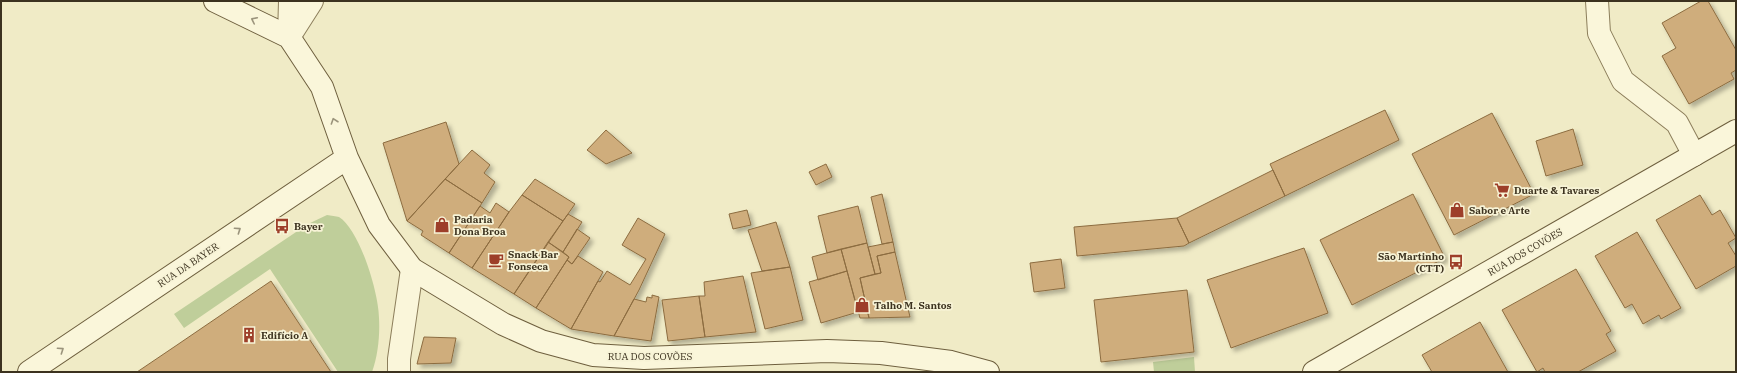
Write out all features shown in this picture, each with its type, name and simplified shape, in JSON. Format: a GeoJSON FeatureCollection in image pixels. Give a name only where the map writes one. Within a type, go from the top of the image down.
{"type":"FeatureCollection","features":[{"type":"Feature","properties":{"kind":"street"},"geometry":{"type":"LineString","coordinates":[[215,1],[289,37]]}},
{"type":"Feature","properties":{"kind":"street"},"geometry":{"type":"LineString","coordinates":[[289,37],[290,1]]}},
{"type":"Feature","properties":{"kind":"street"},"geometry":{"type":"LineString","coordinates":[[289,37],[312,1]]}},
{"type":"Feature","properties":{"kind":"street"},"geometry":{"type":"LineString","coordinates":[[1597,1],[1599,33],[1623,81],[1677,123],[1694,155]]}},
{"type":"Feature","properties":{"kind":"street","name":"RUA DOS COVÕES"},"geometry":{"type":"LineString","coordinates":[[289,37],[322,87],[347,158],[379,225],[412,269],[503,324],[541,341],[593,355],[644,358],[827,350],[881,353],[950,362],[988,372]]}},
{"type":"Feature","properties":{"kind":"street","name":"RUA DOS COVÕES"},"geometry":{"type":"LineString","coordinates":[[1314,372],[1736,131]]}},
{"type":"Feature","properties":{"kind":"street","name":"RUA DA BAYER"},"geometry":{"type":"LineString","coordinates":[[29,372],[347,158]]}},
{"type":"Feature","properties":{"kind":"street"},"geometry":{"type":"LineString","coordinates":[[399,372],[399,359],[412,269]]}},
{"type":"Feature","properties":{"kind":"green space"},"geometry":{"type":"Polygon","coordinates":[[[327,215],[339,217],[347,224],[361,248],[372,279],[378,307],[379,338],[372,372],[338,372],[270,269],[184,328],[174,314],[308,224],[327,215]]]}},
{"type":"Feature","properties":{"kind":"green space"},"geometry":{"type":"Polygon","coordinates":[[[1194,357],[1195,372],[1154,372],[1153,362],[1194,357]]]}},
{"type":"Feature","properties":{"kind":"building"},"geometry":{"type":"Polygon","coordinates":[[[1701,1],[1708,1],[1736,50],[1736,70],[1731,73],[1734,79],[1689,104],[1662,56],[1676,48],[1662,23],[1701,1]]]}},
{"type":"Feature","properties":{"kind":"building"},"geometry":{"type":"Polygon","coordinates":[[[1385,110],[1399,140],[1285,196],[1270,164],[1385,110]]]}},
{"type":"Feature","properties":{"kind":"building"},"geometry":{"type":"Polygon","coordinates":[[[1492,113],[1534,194],[1454,235],[1412,154],[1492,113]]]}},
{"type":"Feature","properties":{"kind":"building"},"geometry":{"type":"Polygon","coordinates":[[[446,122],[459,164],[407,221],[383,143],[446,122]]]}},
{"type":"Feature","properties":{"kind":"building"},"geometry":{"type":"Polygon","coordinates":[[[1573,129],[1583,165],[1546,176],[1536,141],[1573,129]]]}},
{"type":"Feature","properties":{"kind":"building"},"geometry":{"type":"Polygon","coordinates":[[[606,130],[632,153],[606,164],[587,150],[606,130]]]}},
{"type":"Feature","properties":{"kind":"building"},"geometry":{"type":"Polygon","coordinates":[[[472,150],[490,165],[484,173],[495,182],[482,203],[445,179],[472,150]]]}},
{"type":"Feature","properties":{"kind":"building"},"geometry":{"type":"Polygon","coordinates":[[[826,164],[832,177],[816,185],[809,172],[826,164]]]}},
{"type":"Feature","properties":{"kind":"building"},"geometry":{"type":"Polygon","coordinates":[[[1273,170],[1285,196],[1189,243],[1177,218],[1273,170]]]}},
{"type":"Feature","properties":{"kind":"building"},"geometry":{"type":"Polygon","coordinates":[[[445,179],[482,203],[449,253],[421,235],[423,231],[407,221],[445,179]]]}},
{"type":"Feature","properties":{"kind":"building"},"geometry":{"type":"Polygon","coordinates":[[[535,179],[575,204],[563,221],[522,195],[535,179]]]}},
{"type":"Feature","properties":{"kind":"building"},"geometry":{"type":"Polygon","coordinates":[[[882,194],[893,242],[882,244],[871,197],[882,194]]]}},
{"type":"Feature","properties":{"kind":"building"},"geometry":{"type":"Polygon","coordinates":[[[1413,194],[1445,258],[1352,305],[1320,240],[1413,194]]]}},
{"type":"Feature","properties":{"kind":"building"},"geometry":{"type":"Polygon","coordinates":[[[522,195],[563,221],[514,294],[472,268],[522,195]]]}},
{"type":"Feature","properties":{"kind":"building"},"geometry":{"type":"Polygon","coordinates":[[[1700,195],[1712,215],[1720,210],[1736,238],[1728,243],[1736,256],[1736,266],[1696,289],[1656,220],[1700,195]]]}},
{"type":"Feature","properties":{"kind":"building"},"geometry":{"type":"Polygon","coordinates":[[[496,203],[509,212],[472,268],[449,253],[480,206],[490,213],[496,203]]]}},
{"type":"Feature","properties":{"kind":"building"},"geometry":{"type":"Polygon","coordinates":[[[858,206],[867,243],[827,253],[818,216],[858,206]]]}},
{"type":"Feature","properties":{"kind":"building"},"geometry":{"type":"Polygon","coordinates":[[[747,210],[751,225],[733,229],[729,214],[747,210]]]}},
{"type":"Feature","properties":{"kind":"building"},"geometry":{"type":"Polygon","coordinates":[[[568,214],[582,222],[563,252],[548,242],[568,214]]]}},
{"type":"Feature","properties":{"kind":"building"},"geometry":{"type":"Polygon","coordinates":[[[638,218],[665,234],[639,290],[614,336],[571,329],[598,281],[600,282],[607,271],[630,285],[646,259],[622,245],[638,218]]]}},
{"type":"Feature","properties":{"kind":"building"},"geometry":{"type":"Polygon","coordinates":[[[1177,218],[1189,243],[1184,246],[1077,256],[1074,227],[1177,218]]]}},
{"type":"Feature","properties":{"kind":"building"},"geometry":{"type":"Polygon","coordinates":[[[776,222],[790,267],[762,271],[748,230],[776,222]]]}},
{"type":"Feature","properties":{"kind":"building"},"geometry":{"type":"Polygon","coordinates":[[[577,229],[590,238],[572,264],[567,260],[569,257],[563,252],[577,229]]]}},
{"type":"Feature","properties":{"kind":"building"},"geometry":{"type":"Polygon","coordinates":[[[1637,232],[1681,308],[1661,319],[1659,315],[1643,324],[1632,304],[1625,308],[1595,256],[1637,232]]]}},
{"type":"Feature","properties":{"kind":"building"},"geometry":{"type":"Polygon","coordinates":[[[548,242],[569,257],[536,308],[514,294],[548,242]]]}},
{"type":"Feature","properties":{"kind":"building"},"geometry":{"type":"Polygon","coordinates":[[[893,242],[895,252],[877,256],[881,273],[875,274],[868,247],[893,242]]]}},
{"type":"Feature","properties":{"kind":"building"},"geometry":{"type":"Polygon","coordinates":[[[867,243],[875,274],[860,278],[869,318],[860,318],[841,249],[867,243]]]}},
{"type":"Feature","properties":{"kind":"building"},"geometry":{"type":"Polygon","coordinates":[[[1304,248],[1328,313],[1231,348],[1207,280],[1304,248]]]}},
{"type":"Feature","properties":{"kind":"building"},"geometry":{"type":"Polygon","coordinates":[[[841,249],[847,271],[818,280],[812,257],[841,249]]]}},
{"type":"Feature","properties":{"kind":"building"},"geometry":{"type":"Polygon","coordinates":[[[895,252],[910,317],[869,318],[860,278],[881,273],[877,256],[895,252]]]}},
{"type":"Feature","properties":{"kind":"building"},"geometry":{"type":"Polygon","coordinates":[[[578,256],[603,272],[571,329],[536,308],[567,260],[572,264],[578,256]]]}},
{"type":"Feature","properties":{"kind":"building"},"geometry":{"type":"Polygon","coordinates":[[[1061,259],[1065,288],[1034,292],[1030,263],[1061,259]]]}},
{"type":"Feature","properties":{"kind":"building"},"geometry":{"type":"Polygon","coordinates":[[[790,267],[803,320],[765,329],[751,273],[790,267]]]}},
{"type":"Feature","properties":{"kind":"building"},"geometry":{"type":"Polygon","coordinates":[[[1576,269],[1611,331],[1606,334],[1616,351],[1578,372],[1545,372],[1543,368],[1537,372],[1502,310],[1576,269]]]}},
{"type":"Feature","properties":{"kind":"building"},"geometry":{"type":"Polygon","coordinates":[[[847,271],[858,312],[821,323],[809,282],[847,271]]]}},
{"type":"Feature","properties":{"kind":"building"},"geometry":{"type":"Polygon","coordinates":[[[743,276],[756,332],[705,337],[699,296],[705,296],[704,282],[743,276]]]}},
{"type":"Feature","properties":{"kind":"building","name":"Edifício A"},"geometry":{"type":"Polygon","coordinates":[[[271,281],[331,372],[137,372],[177,345],[271,281]]]}},
{"type":"Feature","properties":{"kind":"building"},"geometry":{"type":"Polygon","coordinates":[[[1187,290],[1194,352],[1101,362],[1094,300],[1187,290]]]}},
{"type":"Feature","properties":{"kind":"building"},"geometry":{"type":"Polygon","coordinates":[[[652,295],[659,297],[651,341],[614,336],[634,299],[646,302],[647,297],[652,298],[652,295]]]}},
{"type":"Feature","properties":{"kind":"building"},"geometry":{"type":"Polygon","coordinates":[[[699,296],[705,337],[668,341],[662,300],[699,296]]]}},
{"type":"Feature","properties":{"kind":"building"},"geometry":{"type":"Polygon","coordinates":[[[1480,322],[1508,372],[1432,372],[1422,355],[1480,322]]]}},
{"type":"Feature","properties":{"kind":"building"},"geometry":{"type":"Polygon","coordinates":[[[424,337],[456,338],[451,363],[417,364],[424,337]]]}},
{"type":"Feature","properties":{"kind":"place","name":"Duarte & Tavares"},"geometry":{"type":"Point","coordinates":[1502,190]}},
{"type":"Feature","properties":{"kind":"place","name":"Sabor e Arte"},"geometry":{"type":"Point","coordinates":[1457,210]}},
{"type":"Feature","properties":{"kind":"place","name":"Padaria Dona Broa"},"geometry":{"type":"Point","coordinates":[442,225]}},
{"type":"Feature","properties":{"kind":"place","name":"Bayer"},"geometry":{"type":"Point","coordinates":[282,226]}},
{"type":"Feature","properties":{"kind":"place","name":"Snack Bar Fonseca"},"geometry":{"type":"Point","coordinates":[496,260]}},
{"type":"Feature","properties":{"kind":"place","name":"São Martinho (CTT)"},"geometry":{"type":"Point","coordinates":[1456,262]}},
{"type":"Feature","properties":{"kind":"place","name":"Talho M. Santos"},"geometry":{"type":"Point","coordinates":[862,305]}},
{"type":"Feature","properties":{"kind":"place","name":"Edifício A"},"geometry":{"type":"Point","coordinates":[249,335]}}]}
